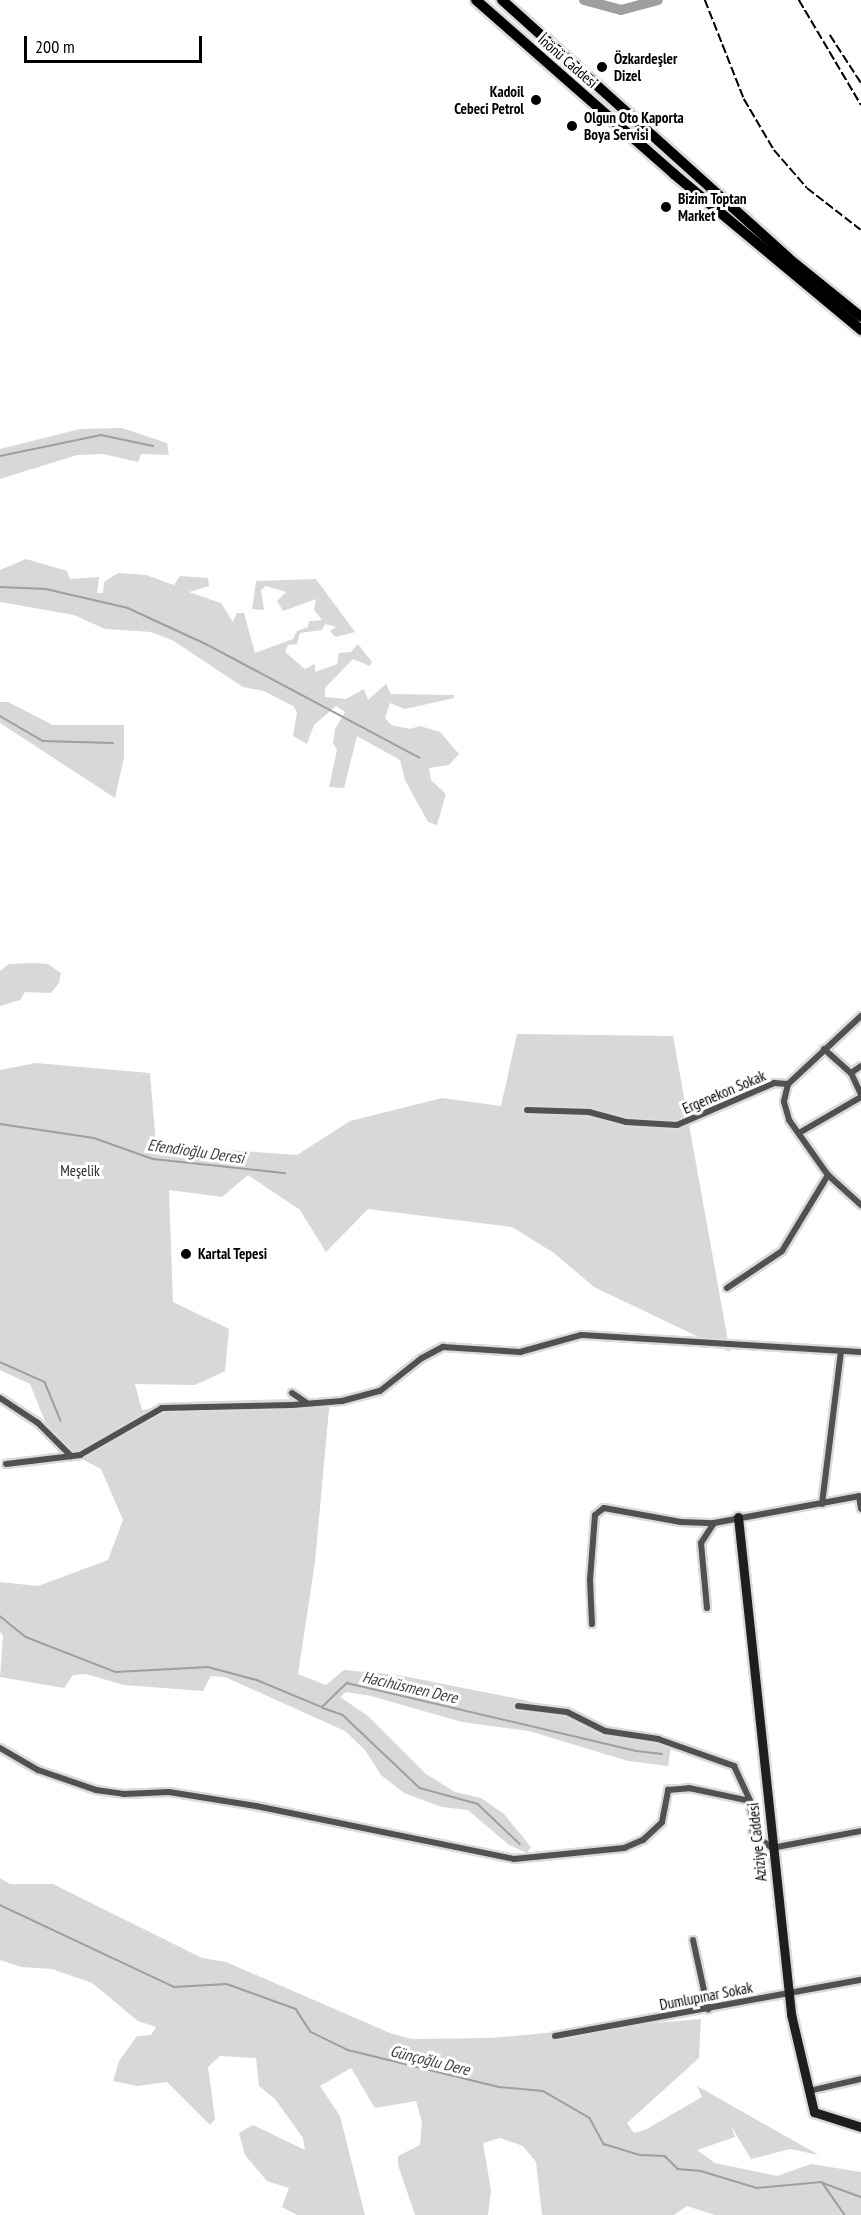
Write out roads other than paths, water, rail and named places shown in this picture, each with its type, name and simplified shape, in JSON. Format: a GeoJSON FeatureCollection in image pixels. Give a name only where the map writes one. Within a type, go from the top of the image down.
{"type":"FeatureCollection","features":[{"type":"Feature","properties":{"kind":"main road","name":"İnönü Caddesi"},"geometry":{"type":"LineString","coordinates":[[477,0],[674,174],[861,330]]}},
{"type":"Feature","properties":{"kind":"main road","name":"İnönü Caddesi"},"geometry":{"type":"LineString","coordinates":[[503,0],[778,249],[861,317]]}},
{"type":"Feature","properties":{"kind":"street"},"geometry":{"type":"LineString","coordinates":[[861,1016],[788,1084],[784,1102],[789,1120],[828,1175],[861,1205]]}},
{"type":"Feature","properties":{"kind":"street"},"geometry":{"type":"LineString","coordinates":[[799,1133],[861,1096],[851,1072],[824,1049]]}},
{"type":"Feature","properties":{"kind":"street"},"geometry":{"type":"LineString","coordinates":[[851,1072],[861,1066]]}},
{"type":"Feature","properties":{"kind":"street","name":"Ergenekon Sokak"},"geometry":{"type":"LineString","coordinates":[[527,1110],[589,1112],[626,1122],[677,1125],[774,1083],[788,1084]]}},
{"type":"Feature","properties":{"kind":"street"},"geometry":{"type":"LineString","coordinates":[[727,1288],[782,1251],[828,1175]]}},
{"type":"Feature","properties":{"kind":"street"},"geometry":{"type":"LineString","coordinates":[[6,1464],[80,1455],[162,1408],[342,1401],[380,1391],[422,1358],[443,1347],[520,1352],[581,1335],[861,1352]]}},
{"type":"Feature","properties":{"kind":"street"},"geometry":{"type":"LineString","coordinates":[[822,1504],[841,1351]]}},
{"type":"Feature","properties":{"kind":"street"},"geometry":{"type":"LineString","coordinates":[[292,1393],[308,1403]]}},
{"type":"Feature","properties":{"kind":"street"},"geometry":{"type":"LineString","coordinates":[[0,1398],[38,1423],[72,1456]]}},
{"type":"Feature","properties":{"kind":"street"},"geometry":{"type":"LineString","coordinates":[[592,1624],[590,1580],[595,1515],[604,1508],[681,1522],[714,1524],[738,1517],[859,1496],[861,1509]]}},
{"type":"Feature","properties":{"kind":"street","name":"Aziziye Caddesi"},"geometry":{"type":"LineString","coordinates":[[738,1517],[787,1992],[814,2112],[861,2127]]}},
{"type":"Feature","properties":{"kind":"street"},"geometry":{"type":"LineString","coordinates":[[707,1608],[701,1543],[714,1524]]}},
{"type":"Feature","properties":{"kind":"street"},"geometry":{"type":"LineString","coordinates":[[518,1707],[567,1712],[606,1731],[658,1739],[734,1766],[750,1801],[753,1834],[756,1840],[772,1848],[861,1831]]}},
{"type":"Feature","properties":{"kind":"street"},"geometry":{"type":"LineString","coordinates":[[0,1748],[38,1770],[96,1790],[124,1794],[169,1792],[256,1806],[514,1859],[624,1848],[643,1840],[662,1822],[668,1790],[689,1788],[750,1801]]}},
{"type":"Feature","properties":{"kind":"street"},"geometry":{"type":"LineString","coordinates":[[693,1940],[708,2009]]}},
{"type":"Feature","properties":{"kind":"street","name":"Dumlupınar Sokak"},"geometry":{"type":"LineString","coordinates":[[555,2036],[861,1980]]}},
{"type":"Feature","properties":{"kind":"street"},"geometry":{"type":"LineString","coordinates":[[808,2091],[861,2079]]}},
{"type":"Feature","properties":{"kind":"waterway"},"geometry":{"type":"LineString","coordinates":[[584,0],[621,10],[658,0]]}},
{"type":"Feature","properties":{"kind":"waterway"},"geometry":{"type":"LineString","coordinates":[[0,456],[101,435],[153,446]]}},
{"type":"Feature","properties":{"kind":"waterway"},"geometry":{"type":"LineString","coordinates":[[0,587],[46,589],[128,608],[206,644],[420,758]]}},
{"type":"Feature","properties":{"kind":"waterway"},"geometry":{"type":"LineString","coordinates":[[0,716],[43,741],[113,743]]}},
{"type":"Feature","properties":{"kind":"waterway","name":"Efendioğlu Deresi"},"geometry":{"type":"LineString","coordinates":[[0,1124],[94,1138],[153,1159],[285,1173]]}},
{"type":"Feature","properties":{"kind":"waterway"},"geometry":{"type":"LineString","coordinates":[[0,1362],[45,1382],[61,1421]]}},
{"type":"Feature","properties":{"kind":"waterway","name":"Hacıhüsmen Dere"},"geometry":{"type":"LineString","coordinates":[[0,1616],[26,1637],[116,1672],[208,1667],[257,1680],[322,1707],[347,1683],[637,1751],[662,1754]]}},
{"type":"Feature","properties":{"kind":"waterway"},"geometry":{"type":"LineString","coordinates":[[323,1708],[343,1715],[420,1788],[478,1804],[520,1844]]}},
{"type":"Feature","properties":{"kind":"waterway","name":"Günçoğlu Dere"},"geometry":{"type":"LineString","coordinates":[[0,1905],[174,1987],[227,1984],[296,2009],[311,2032],[348,2050],[499,2087],[543,2091],[590,2118],[604,2144],[640,2155],[665,2156],[678,2169],[701,2171],[757,2188],[822,2182],[845,2215]]}},
{"type":"Feature","properties":{"kind":"waterway"},"geometry":{"type":"LineString","coordinates":[[823,2183],[861,2197]]}},
{"type":"Feature","properties":{"kind":"railway"},"geometry":{"type":"LineString","coordinates":[[705,0],[744,99],[774,150],[807,188],[861,230]]}},
{"type":"Feature","properties":{"kind":"railway"},"geometry":{"type":"LineString","coordinates":[[799,0],[861,105]]}},
{"type":"Feature","properties":{"kind":"railway"},"geometry":{"type":"LineString","coordinates":[[830,35],[861,83]]}},
{"type":"Feature","properties":{"kind":"place","name":"Özkardeşler Dizel"},"geometry":{"type":"Point","coordinates":[602,67]}},
{"type":"Feature","properties":{"kind":"place","name":"Kadoil Cebeci Petrol"},"geometry":{"type":"Point","coordinates":[536,100]}},
{"type":"Feature","properties":{"kind":"place","name":"Olgun Oto Kaporta Boya Servisi"},"geometry":{"type":"Point","coordinates":[572,126]}},
{"type":"Feature","properties":{"kind":"place","name":"Bizim Toptan Market"},"geometry":{"type":"Point","coordinates":[666,207]}},
{"type":"Feature","properties":{"kind":"place","name":"Kartal Tepesi"},"geometry":{"type":"Point","coordinates":[186,1254]}},
{"type":"Feature","properties":{"kind":"park label","name":"Meşelik"},"geometry":{"type":"Point","coordinates":[80,1171]}}]}
